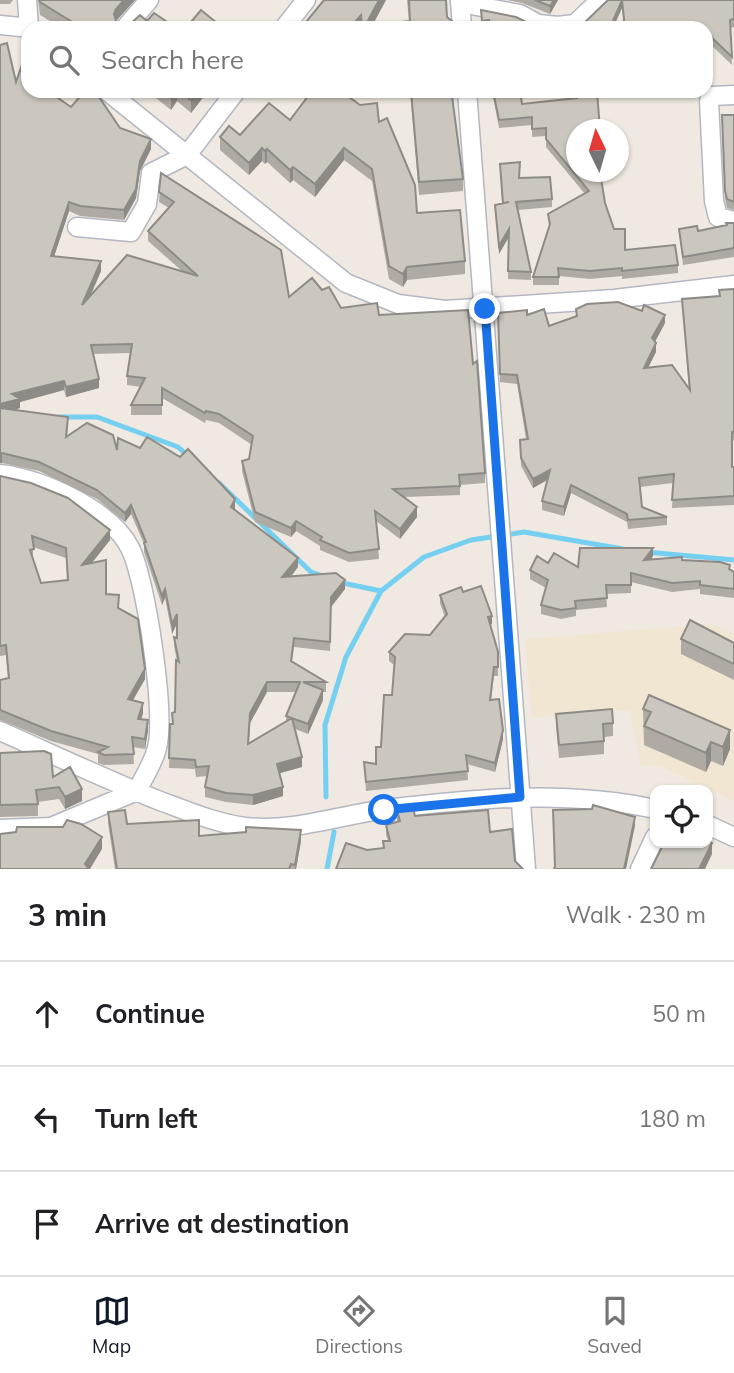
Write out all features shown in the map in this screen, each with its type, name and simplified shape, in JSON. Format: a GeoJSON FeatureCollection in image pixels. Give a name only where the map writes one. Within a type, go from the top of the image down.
{"type":"FeatureCollection","features":[{"type":"Feature","properties":{"kind":"street"},"geometry":{"type":"LineString","coordinates":[[27,0],[29,21]]}},
{"type":"Feature","properties":{"kind":"street"},"geometry":{"type":"LineString","coordinates":[[131,21],[149,0]]}},
{"type":"Feature","properties":{"kind":"street"},"geometry":{"type":"LineString","coordinates":[[290,21],[306,0]]}},
{"type":"Feature","properties":{"kind":"street"},"geometry":{"type":"LineString","coordinates":[[578,21],[600,0]]}},
{"type":"Feature","properties":{"kind":"street"},"geometry":{"type":"LineString","coordinates":[[461,21],[460,1],[520,15],[532,21]]}},
{"type":"Feature","properties":{"kind":"street"},"geometry":{"type":"LineString","coordinates":[[0,25],[21,26]]}},
{"type":"Feature","properties":{"kind":"street"},"geometry":{"type":"LineString","coordinates":[[713,96],[734,95]]}},
{"type":"Feature","properties":{"kind":"street"},"geometry":{"type":"LineString","coordinates":[[116,98],[346,283],[370,295],[411,306],[445,310],[485,309],[669,294],[734,285]]}},
{"type":"Feature","properties":{"kind":"street"},"geometry":{"type":"LineString","coordinates":[[77,227],[131,232],[148,204],[151,173],[187,155],[231,98]]}},
{"type":"Feature","properties":{"kind":"street"},"geometry":{"type":"LineString","coordinates":[[468,98],[526,869]]}},
{"type":"Feature","properties":{"kind":"street"},"geometry":{"type":"LineString","coordinates":[[711,98],[714,201],[718,217],[734,220]]}},
{"type":"Feature","properties":{"kind":"street"},"geometry":{"type":"LineString","coordinates":[[0,474],[16,476],[68,496],[112,524],[131,549],[149,624],[158,694],[158,747],[137,791],[51,827],[0,829]]}},
{"type":"Feature","properties":{"kind":"street"},"geometry":{"type":"LineString","coordinates":[[0,731],[137,791],[217,822],[279,828],[333,822],[384,810],[520,797],[577,796],[650,808]]}},
{"type":"Feature","properties":{"kind":"street"},"geometry":{"type":"LineString","coordinates":[[713,827],[734,837]]}},
{"type":"Feature","properties":{"kind":"street"},"geometry":{"type":"LineString","coordinates":[[640,869],[650,848]]}},
{"type":"Feature","properties":{"kind":"shaded area"},"geometry":{"type":"Polygon","coordinates":[[[712,624],[734,634],[734,801],[713,791],[713,785],[700,785],[658,765],[641,766],[630,710],[532,718],[525,639],[712,624]]]}},
{"type":"Feature","properties":{"kind":"building"},"geometry":{"type":"Polygon","coordinates":[[[39,0],[124,0],[114,14],[116,21],[71,21],[39,0]]]}},
{"type":"Feature","properties":{"kind":"building"},"geometry":{"type":"Polygon","coordinates":[[[324,0],[379,0],[368,21],[361,21],[361,15],[356,21],[307,21],[324,0]]]}},
{"type":"Feature","properties":{"kind":"building"},"geometry":{"type":"Polygon","coordinates":[[[409,0],[446,0],[447,17],[452,21],[410,21],[409,0]]]}},
{"type":"Feature","properties":{"kind":"building"},"geometry":{"type":"Polygon","coordinates":[[[535,0],[554,0],[550,6],[535,0]]]}},
{"type":"Feature","properties":{"kind":"building"},"geometry":{"type":"Polygon","coordinates":[[[608,0],[622,0],[613,21],[586,21],[608,0]]]}},
{"type":"Feature","properties":{"kind":"building"},"geometry":{"type":"Polygon","coordinates":[[[622,0],[734,0],[734,19],[730,20],[732,57],[713,39],[713,21],[624,21],[622,0]]]}},
{"type":"Feature","properties":{"kind":"building"},"geometry":{"type":"Polygon","coordinates":[[[201,10],[214,21],[192,21],[201,10]]]}},
{"type":"Feature","properties":{"kind":"building"},"geometry":{"type":"Polygon","coordinates":[[[481,10],[524,21],[489,20],[482,21],[481,10]]]}},
{"type":"Feature","properties":{"kind":"building"},"geometry":{"type":"Polygon","coordinates":[[[154,13],[166,21],[147,21],[154,13]]]}},
{"type":"Feature","properties":{"kind":"building"},"geometry":{"type":"Polygon","coordinates":[[[140,15],[147,21],[133,21],[140,15]]]}},
{"type":"Feature","properties":{"kind":"building"},"geometry":{"type":"Polygon","coordinates":[[[7,43],[16,82],[21,67],[21,98],[58,98],[71,107],[79,98],[100,98],[120,128],[151,139],[140,161],[136,189],[124,210],[80,206],[69,202],[51,256],[101,261],[82,305],[127,255],[198,276],[148,231],[174,202],[159,192],[161,173],[281,250],[289,297],[312,278],[322,290],[329,287],[341,308],[377,303],[379,315],[468,310],[473,364],[477,361],[485,473],[459,475],[460,486],[393,489],[417,507],[400,529],[375,511],[379,549],[349,553],[320,540],[322,537],[296,521],[291,528],[255,512],[242,461],[249,459],[253,436],[219,414],[205,413],[162,388],[162,405],[131,405],[145,378],[127,376],[132,344],[91,345],[99,379],[66,387],[64,381],[12,394],[20,399],[0,404],[0,45],[7,43]]]}},
{"type":"Feature","properties":{"kind":"building"},"geometry":{"type":"Polygon","coordinates":[[[307,98],[350,98],[360,105],[377,103],[379,122],[387,118],[415,185],[417,213],[460,210],[465,261],[407,267],[403,274],[389,266],[372,169],[344,148],[315,184],[293,167],[290,170],[267,149],[265,151],[262,148],[249,163],[220,137],[229,126],[240,135],[269,103],[290,120],[307,98]]]}},
{"type":"Feature","properties":{"kind":"building"},"geometry":{"type":"Polygon","coordinates":[[[412,98],[452,98],[463,179],[419,182],[412,98]]]}},
{"type":"Feature","properties":{"kind":"building"},"geometry":{"type":"Polygon","coordinates":[[[494,98],[521,98],[522,104],[598,98],[599,119],[566,119],[566,163],[546,139],[546,128],[532,129],[532,117],[499,120],[494,98]]]}},
{"type":"Feature","properties":{"kind":"building"},"geometry":{"type":"Polygon","coordinates":[[[722,115],[734,115],[734,202],[727,199],[725,191],[722,115]]]}},
{"type":"Feature","properties":{"kind":"building"},"geometry":{"type":"Polygon","coordinates":[[[520,162],[519,178],[550,177],[552,199],[516,202],[531,272],[508,271],[509,229],[499,246],[495,205],[509,202],[503,203],[500,164],[520,162]]]}},
{"type":"Feature","properties":{"kind":"building"},"geometry":{"type":"Polygon","coordinates":[[[582,182],[602,182],[614,229],[625,229],[625,250],[675,245],[678,265],[622,271],[622,268],[590,271],[558,268],[559,277],[533,277],[550,224],[548,214],[589,191],[582,182]]]}},
{"type":"Feature","properties":{"kind":"building"},"geometry":{"type":"Polygon","coordinates":[[[726,223],[734,223],[734,248],[683,257],[679,229],[697,226],[698,231],[727,225],[726,223]]]}},
{"type":"Feature","properties":{"kind":"building"},"geometry":{"type":"Polygon","coordinates":[[[734,289],[734,496],[672,500],[674,474],[639,478],[642,507],[667,517],[628,520],[627,514],[571,485],[564,507],[542,501],[550,470],[533,479],[521,458],[520,440],[528,439],[517,375],[500,374],[498,313],[527,310],[527,315],[544,309],[549,326],[577,316],[576,309],[587,304],[618,302],[642,311],[644,305],[665,315],[652,338],[656,343],[644,368],[672,365],[690,390],[682,299],[720,296],[719,290],[734,289]]]}},
{"type":"Feature","properties":{"kind":"building"},"geometry":{"type":"Polygon","coordinates":[[[0,408],[68,417],[66,437],[87,423],[113,435],[117,450],[118,438],[140,448],[147,437],[180,457],[188,449],[235,499],[231,507],[298,558],[282,577],[336,573],[345,580],[331,597],[330,642],[294,638],[291,661],[326,682],[303,682],[323,690],[308,724],[292,718],[302,757],[277,764],[283,787],[253,795],[226,793],[205,787],[209,766],[196,767],[195,760],[169,758],[170,724],[173,724],[172,713],[175,712],[176,660],[179,662],[174,637],[177,638],[177,614],[172,624],[165,589],[162,596],[144,543],[146,542],[131,505],[125,513],[97,490],[39,462],[0,454],[0,408]],[[267,682],[250,713],[248,744],[292,718],[286,716],[300,682],[267,682]]]}},
{"type":"Feature","properties":{"kind":"building"},"geometry":{"type":"Polygon","coordinates":[[[0,476],[31,483],[68,498],[110,530],[82,565],[106,560],[106,594],[119,595],[118,608],[138,619],[145,669],[128,699],[143,703],[138,719],[148,720],[145,739],[132,737],[134,754],[104,755],[98,752],[108,747],[51,731],[0,710],[0,680],[9,678],[6,645],[0,646],[0,476]],[[32,536],[34,549],[30,550],[41,583],[68,580],[66,548],[32,536]]]}},
{"type":"Feature","properties":{"kind":"building"},"geometry":{"type":"Polygon","coordinates":[[[580,548],[653,548],[644,560],[682,557],[682,560],[720,562],[730,565],[729,569],[734,572],[734,589],[700,585],[700,581],[672,583],[631,573],[631,585],[606,585],[607,598],[575,601],[576,608],[561,610],[541,605],[548,580],[530,570],[537,556],[548,563],[554,553],[578,567],[580,548]]]}},
{"type":"Feature","properties":{"kind":"building"},"geometry":{"type":"Polygon","coordinates":[[[481,586],[492,616],[488,617],[498,652],[498,667],[494,667],[490,700],[499,699],[503,730],[495,763],[466,755],[468,771],[366,782],[364,762],[376,764],[376,747],[381,747],[384,695],[392,695],[395,657],[389,652],[405,634],[430,635],[447,614],[440,595],[461,587],[463,592],[481,586]]]}},
{"type":"Feature","properties":{"kind":"building"},"geometry":{"type":"Polygon","coordinates":[[[690,620],[734,643],[734,664],[681,639],[690,620]]]}},
{"type":"Feature","properties":{"kind":"building"},"geometry":{"type":"Polygon","coordinates":[[[649,695],[730,730],[723,747],[711,742],[706,753],[644,726],[651,712],[643,709],[649,695]]]}},
{"type":"Feature","properties":{"kind":"building"},"geometry":{"type":"Polygon","coordinates":[[[612,709],[613,723],[603,724],[604,741],[559,745],[556,714],[612,709]]]}},
{"type":"Feature","properties":{"kind":"building"},"geometry":{"type":"Polygon","coordinates":[[[44,751],[51,754],[53,777],[70,767],[82,789],[65,797],[59,787],[36,790],[38,804],[0,805],[0,753],[44,751]]]}},
{"type":"Feature","properties":{"kind":"building"},"geometry":{"type":"Polygon","coordinates":[[[593,805],[635,817],[624,869],[554,869],[553,810],[592,809],[593,805]]]}},
{"type":"Feature","properties":{"kind":"building"},"geometry":{"type":"Polygon","coordinates":[[[413,808],[415,816],[488,810],[490,832],[512,829],[515,861],[523,869],[336,869],[346,843],[367,850],[384,848],[383,841],[390,841],[386,825],[400,821],[397,810],[413,808]]]}},
{"type":"Feature","properties":{"kind":"building"},"geometry":{"type":"Polygon","coordinates":[[[125,810],[127,824],[199,820],[199,836],[246,832],[246,827],[301,830],[295,865],[291,864],[289,869],[117,869],[108,812],[125,810]]]}},
{"type":"Feature","properties":{"kind":"building"},"geometry":{"type":"Polygon","coordinates":[[[67,820],[81,824],[102,837],[85,864],[89,869],[0,869],[0,834],[16,832],[17,827],[63,827],[67,820]]]}},
{"type":"Feature","properties":{"kind":"building"},"geometry":{"type":"Polygon","coordinates":[[[662,848],[710,848],[699,869],[651,869],[662,848]]]}},
{"type":"Feature","properties":{"kind":"waterway"},"geometry":{"type":"LineString","coordinates":[[59,417],[97,417],[178,447],[188,456]]}},
{"type":"Feature","properties":{"kind":"waterway"},"geometry":{"type":"LineString","coordinates":[[219,483],[311,572],[323,576]]}},
{"type":"Feature","properties":{"kind":"waterway"},"geometry":{"type":"LineString","coordinates":[[326,797],[325,725],[346,657],[381,591],[424,557],[471,540],[524,532],[623,549]]}},
{"type":"Feature","properties":{"kind":"waterway"},"geometry":{"type":"LineString","coordinates":[[646,552],[734,560]]}},
{"type":"Feature","properties":{"kind":"waterway"},"geometry":{"type":"LineString","coordinates":[[338,582],[381,591]]}},
{"type":"Feature","properties":{"kind":"waterway"},"geometry":{"type":"LineString","coordinates":[[327,869],[334,832]]}},
{"type":"Feature","properties":{"kind":"route"},"geometry":{"type":"LineString","coordinates":[[384,810],[520,797],[485,309]]}}]}
